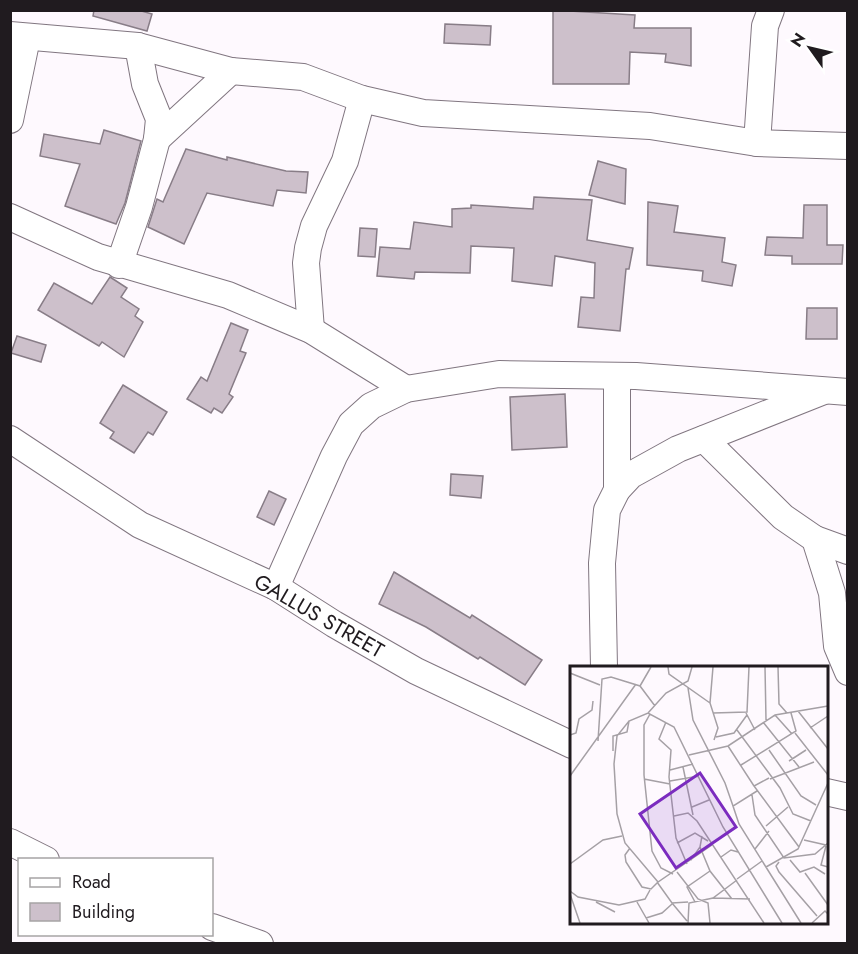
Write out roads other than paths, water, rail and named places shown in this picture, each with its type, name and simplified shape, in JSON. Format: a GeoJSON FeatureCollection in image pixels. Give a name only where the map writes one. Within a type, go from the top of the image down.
{"type":"FeatureCollection","features":[{"type":"Feature","properties":{"kind":"street"},"geometry":{"type":"LineString","coordinates":[[757,143],[765,26],[771,10]]}},
{"type":"Feature","properties":{"kind":"street"},"geometry":{"type":"LineString","coordinates":[[10,120],[19,36],[138,46],[231,71],[303,77],[362,99],[423,113],[650,126],[757,143],[848,146]]}},
{"type":"Feature","properties":{"kind":"street"},"geometry":{"type":"LineString","coordinates":[[119,265],[139,207],[159,119],[146,84],[138,46]]}},
{"type":"Feature","properties":{"kind":"street"},"geometry":{"type":"LineString","coordinates":[[156,139],[231,71]]}},
{"type":"Feature","properties":{"kind":"street"},"geometry":{"type":"LineString","coordinates":[[311,330],[306,262],[308,248],[314,226],[345,161],[362,99]]}},
{"type":"Feature","properties":{"kind":"street"},"geometry":{"type":"LineString","coordinates":[[10,217],[119,265],[228,295],[311,330],[406,389]]}},
{"type":"Feature","properties":{"kind":"street"},"geometry":{"type":"LineString","coordinates":[[276,587],[334,456],[351,424],[371,406],[406,389],[499,374],[617,376],[839,390]]}},
{"type":"Feature","properties":{"kind":"street"},"geometry":{"type":"LineString","coordinates":[[617,376],[617,490]]}},
{"type":"Feature","properties":{"kind":"street"},"geometry":{"type":"LineString","coordinates":[[604,666],[602,563],[607,510],[617,490],[631,475],[678,449],[839,390]]}},
{"type":"Feature","properties":{"kind":"street","name":"GALLUS STREET"},"geometry":{"type":"LineString","coordinates":[[10,439],[140,525],[276,587],[334,624],[416,671],[570,744]]}},
{"type":"Feature","properties":{"kind":"street"},"geometry":{"type":"LineString","coordinates":[[704,439],[783,517],[815,539],[848,551]]}},
{"type":"Feature","properties":{"kind":"street"},"geometry":{"type":"LineString","coordinates":[[815,539],[832,593],[837,646],[848,672]]}},
{"type":"Feature","properties":{"kind":"street"},"geometry":{"type":"LineString","coordinates":[[828,792],[848,796]]}},
{"type":"Feature","properties":{"kind":"street"},"geometry":{"type":"LineString","coordinates":[[10,842],[42,858]]}},
{"type":"Feature","properties":{"kind":"street"},"geometry":{"type":"LineString","coordinates":[[213,927],[260,944]]}}]}
